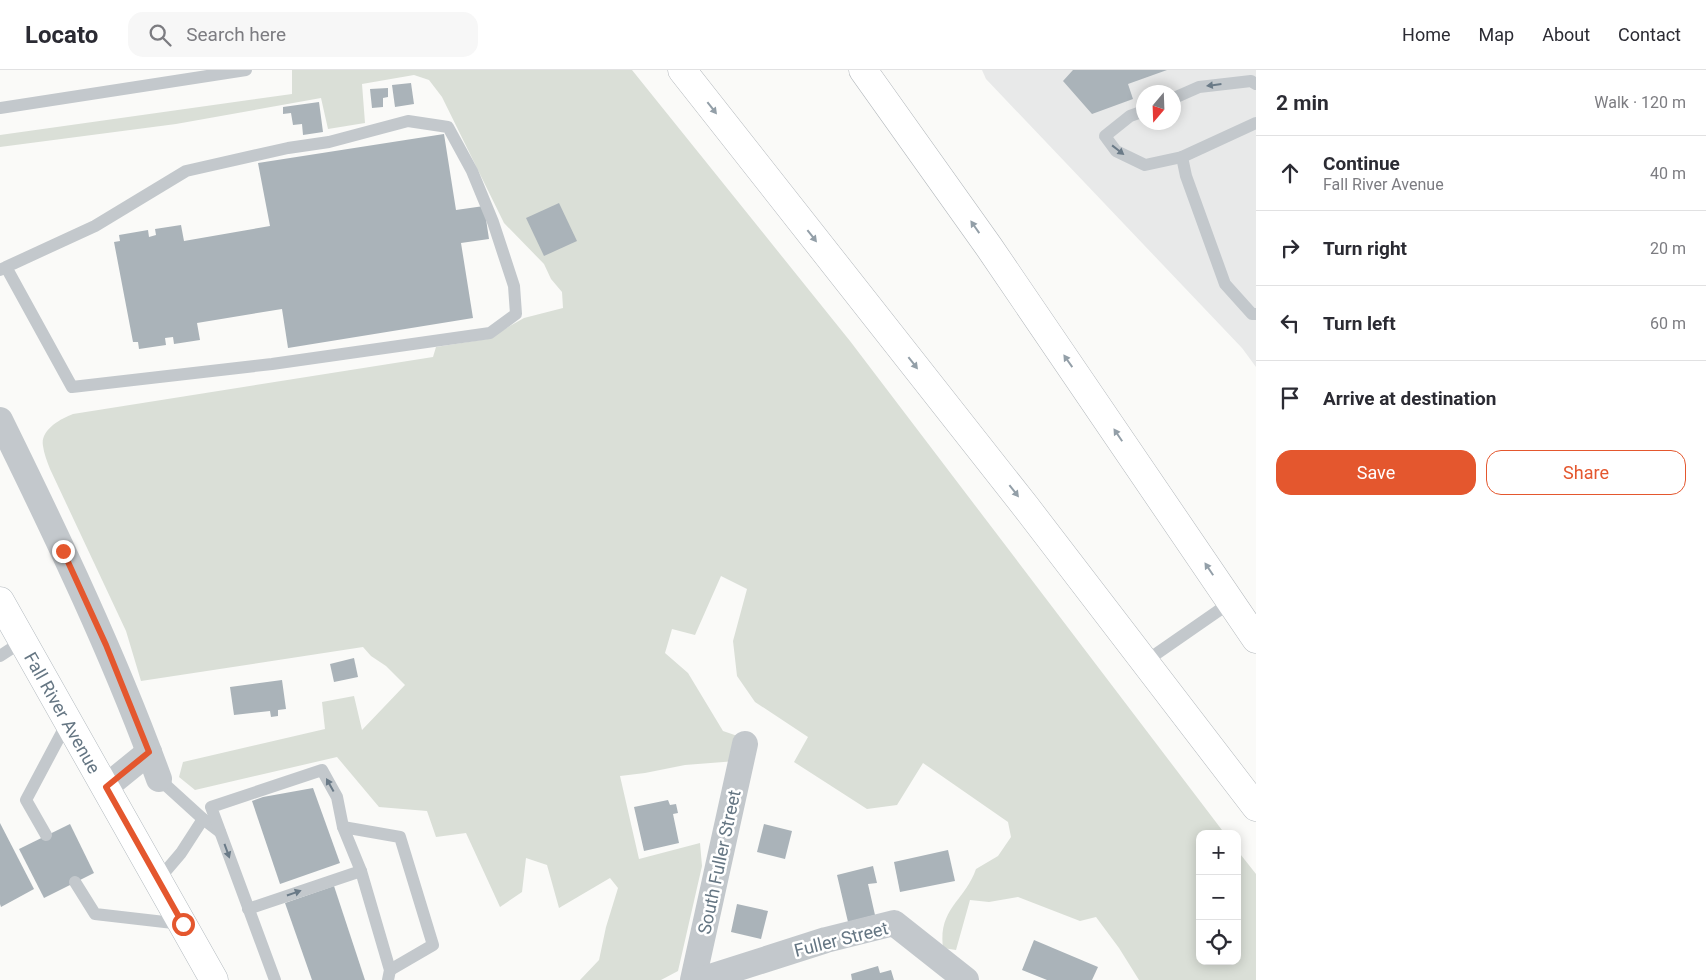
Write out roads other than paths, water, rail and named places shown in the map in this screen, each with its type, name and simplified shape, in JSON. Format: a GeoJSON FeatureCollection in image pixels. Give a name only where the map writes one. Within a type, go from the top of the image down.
{"type":"FeatureCollection","features":[{"type":"Feature","properties":{"kind":"main road"},"geometry":{"type":"LineString","coordinates":[[682,70],[970,434],[1146,661],[1256,807]]}},
{"type":"Feature","properties":{"kind":"main road"},"geometry":{"type":"LineString","coordinates":[[863,70],[936,171],[1095,401],[1256,639]]}},
{"type":"Feature","properties":{"kind":"main road"},"geometry":{"type":"LineString","coordinates":[[881,70],[936,171]]}},
{"type":"Feature","properties":{"kind":"main road","name":"Fall River Avenue"},"geometry":{"type":"LineString","coordinates":[[0,601],[214,980]]}},
{"type":"Feature","properties":{"kind":"street"},"geometry":{"type":"LineString","coordinates":[[0,420],[106,645],[159,779]]}},
{"type":"Feature","properties":{"kind":"street","name":"South Fuller Street"},"geometry":{"type":"LineString","coordinates":[[693,980],[745,744]]}},
{"type":"Feature","properties":{"kind":"street"},"geometry":{"type":"LineString","coordinates":[[106,787],[149,752]]}},
{"type":"Feature","properties":{"kind":"street","name":"Fuller Street"},"geometry":{"type":"LineString","coordinates":[[701,980],[826,940],[894,923],[966,980]]}},
{"type":"Feature","properties":{"kind":"lane"},"geometry":{"type":"LineString","coordinates":[[0,108],[246,70]]}},
{"type":"Feature","properties":{"kind":"lane"},"geometry":{"type":"LineString","coordinates":[[1181,95],[1199,87],[1250,81],[1256,84]]}},
{"type":"Feature","properties":{"kind":"lane"},"geometry":{"type":"LineString","coordinates":[[1136,114],[1130,116],[1105,136],[1116,151],[1145,165],[1182,157],[1256,123]]}},
{"type":"Feature","properties":{"kind":"lane"},"geometry":{"type":"LineString","coordinates":[[408,121],[448,127],[472,171],[493,222],[514,286],[516,314],[490,333],[272,364],[72,387],[3,269],[95,226],[186,171],[288,148],[329,142],[408,121]]}},
{"type":"Feature","properties":{"kind":"lane"},"geometry":{"type":"LineString","coordinates":[[1182,157],[1186,176],[1225,284],[1252,314],[1256,314]]}},
{"type":"Feature","properties":{"kind":"lane"},"geometry":{"type":"LineString","coordinates":[[1146,661],[1231,602]]}},
{"type":"Feature","properties":{"kind":"lane"},"geometry":{"type":"LineString","coordinates":[[0,656],[22,641]]}},
{"type":"Feature","properties":{"kind":"lane"},"geometry":{"type":"LineString","coordinates":[[46,835],[26,800],[68,721]]}},
{"type":"Feature","properties":{"kind":"lane"},"geometry":{"type":"LineString","coordinates":[[275,980],[211,807],[322,770],[337,797],[343,827],[361,871],[389,975],[433,945],[400,836],[343,827]]}},
{"type":"Feature","properties":{"kind":"lane"},"geometry":{"type":"LineString","coordinates":[[159,779],[220,832]]}},
{"type":"Feature","properties":{"kind":"lane"},"geometry":{"type":"LineString","coordinates":[[158,880],[181,853],[203,819]]}},
{"type":"Feature","properties":{"kind":"lane"},"geometry":{"type":"LineString","coordinates":[[248,909],[361,871]]}},
{"type":"Feature","properties":{"kind":"lane"},"geometry":{"type":"LineString","coordinates":[[75,882],[95,914],[183,924]]}}]}
